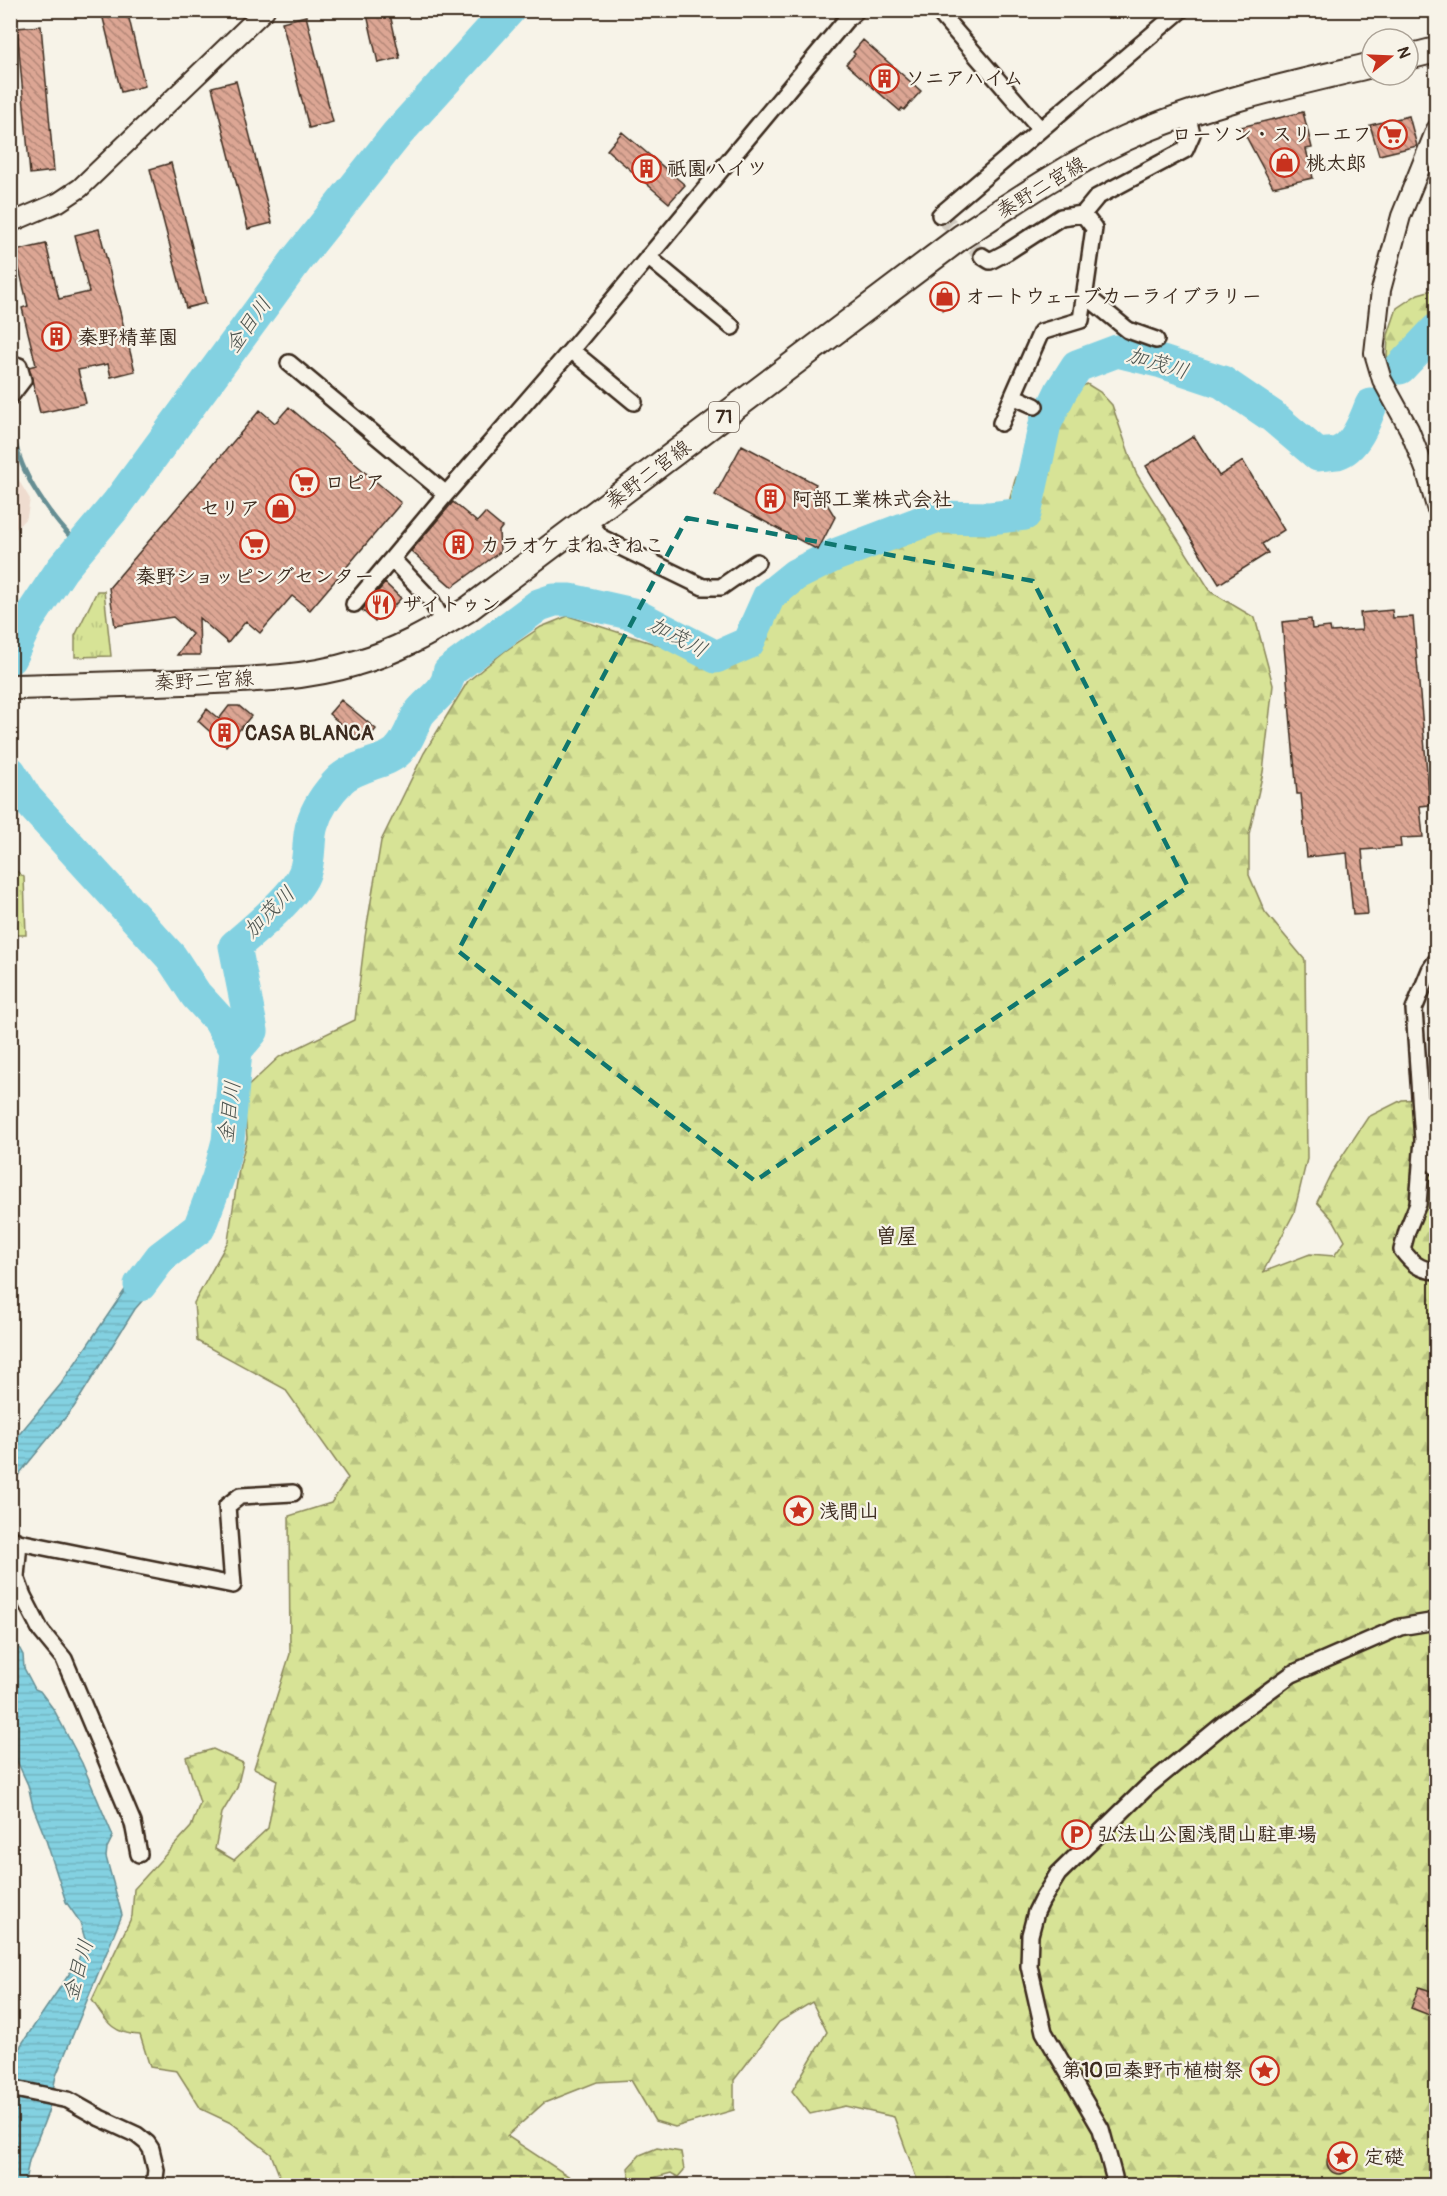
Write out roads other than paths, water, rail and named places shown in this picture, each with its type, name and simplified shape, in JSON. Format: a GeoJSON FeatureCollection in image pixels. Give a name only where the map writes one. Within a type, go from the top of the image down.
{"type":"FeatureCollection","features":[{"type":"Feature","properties":{"kind":"main road"},"geometry":{"type":"LineString","coordinates":[[1420,54],[1437,50]]}},
{"type":"Feature","properties":{"kind":"main road","name":"秦野二宮線"},"geometry":{"type":"LineString","coordinates":[[10,687],[225,681],[288,676],[329,670],[387,653],[416,640],[467,610],[961,237],[1038,186],[1125,139],[1187,114],[1247,95],[1360,68]]}},
{"type":"Feature","properties":{"kind":"street"},"geometry":{"type":"LineString","coordinates":[[10,223],[59,202],[80,188],[265,10]]}},
{"type":"Feature","properties":{"kind":"street"},"geometry":{"type":"LineString","coordinates":[[354,604],[857,10]]}},
{"type":"Feature","properties":{"kind":"street"},"geometry":{"type":"LineString","coordinates":[[937,10],[1040,129]]}},
{"type":"Feature","properties":{"kind":"street"},"geometry":{"type":"LineString","coordinates":[[940,215],[1181,10]]}},
{"type":"Feature","properties":{"kind":"street"},"geometry":{"type":"LineString","coordinates":[[982,256],[990,261],[1061,217],[1083,214],[1097,197],[1185,150],[1192,134],[1187,114]]}},
{"type":"Feature","properties":{"kind":"street"},"geometry":{"type":"LineString","coordinates":[[1437,129],[1401,216],[1381,290],[1374,353],[1382,380],[1409,429],[1437,507]]}},
{"type":"Feature","properties":{"kind":"street"},"geometry":{"type":"LineString","coordinates":[[1001,423],[1041,332],[1081,320],[1094,228],[1083,214]]}},
{"type":"Feature","properties":{"kind":"street"},"geometry":{"type":"LineString","coordinates":[[648,257],[732,327]]}},
{"type":"Feature","properties":{"kind":"street"},"geometry":{"type":"LineString","coordinates":[[1084,294],[1128,330],[1156,340]]}},
{"type":"Feature","properties":{"kind":"street"},"geometry":{"type":"LineString","coordinates":[[571,350],[634,402]]}},
{"type":"Feature","properties":{"kind":"street"},"geometry":{"type":"LineString","coordinates":[[10,363],[19,366],[23,380],[10,398]]}},
{"type":"Feature","properties":{"kind":"street"},"geometry":{"type":"LineString","coordinates":[[289,363],[446,494]]}},
{"type":"Feature","properties":{"kind":"street"},"geometry":{"type":"LineString","coordinates":[[1013,396],[1035,406]]}},
{"type":"Feature","properties":{"kind":"street"},"geometry":{"type":"LineString","coordinates":[[587,520],[602,538],[703,587],[721,586],[757,562]]}},
{"type":"Feature","properties":{"kind":"street"},"geometry":{"type":"LineString","coordinates":[[392,559],[431,600],[444,624]]}},
{"type":"Feature","properties":{"kind":"street"},"geometry":{"type":"LineString","coordinates":[[1437,961],[1430,970],[1414,1009],[1422,1152],[1418,1204],[1402,1250],[1412,1263],[1423,1270],[1437,1271]]}},
{"type":"Feature","properties":{"kind":"street"},"geometry":{"type":"LineString","coordinates":[[1422,1152],[1437,1167]]}},
{"type":"Feature","properties":{"kind":"street"},"geometry":{"type":"LineString","coordinates":[[139,1854],[133,1823],[64,1659],[41,1631],[22,1596],[16,1577],[14,1540],[233,1585],[227,1506],[240,1496],[293,1493]]}},
{"type":"Feature","properties":{"kind":"street"},"geometry":{"type":"LineString","coordinates":[[1114,2186],[1114,2177],[1101,2129],[1044,2032],[1029,1966],[1030,1935],[1042,1900],[1058,1874],[1147,1787],[1226,1722],[1292,1674],[1400,1627],[1437,1621]]}},
{"type":"Feature","properties":{"kind":"street"},"geometry":{"type":"LineString","coordinates":[[10,2088],[68,2100],[99,2118],[136,2135],[147,2143],[155,2160],[154,2186]]}},
{"type":"Feature","properties":{"kind":"water"},"geometry":{"type":"Polygon","coordinates":[[[172,1245],[148,1294],[135,1309],[74,1407],[11,1484],[11,1444],[61,1384],[152,1250],[172,1245]]]}},
{"type":"Feature","properties":{"kind":"water"},"geometry":{"type":"Polygon","coordinates":[[[11,1633],[23,1655],[24,1668],[35,1689],[40,1691],[54,1710],[82,1763],[113,1836],[107,1848],[106,1857],[122,1915],[56,2076],[48,2112],[29,2161],[24,2186],[11,2185],[11,2081],[21,2045],[78,1961],[85,1939],[80,1922],[66,1902],[33,1807],[28,1785],[11,1748],[11,1633]]]}},
{"type":"Feature","properties":{"kind":"waterway","name":"金目川"},"geometry":{"type":"LineString","coordinates":[[10,658],[28,620],[62,569],[117,504],[298,258],[397,134],[509,10]]}},
{"type":"Feature","properties":{"kind":"waterway","name":"加茂川"},"geometry":{"type":"LineString","coordinates":[[1400,368],[1436,330]]}},
{"type":"Feature","properties":{"kind":"waterway","name":"加茂川"},"geometry":{"type":"LineString","coordinates":[[236,1050],[252,1031],[235,946],[273,912],[299,883],[306,868],[312,825],[324,800],[336,784],[348,774],[398,751],[418,715],[445,685],[449,672],[539,605],[554,600],[571,600],[633,614],[716,657],[748,643],[769,596],[795,575],[835,555],[935,517],[990,518],[1025,514],[1045,424],[1061,391],[1077,366],[1117,351],[1162,362],[1222,382],[1272,416],[1318,455],[1337,453],[1349,446],[1366,419],[1371,405]]}},
{"type":"Feature","properties":{"kind":"waterway"},"geometry":{"type":"LineString","coordinates":[[10,419],[18,452],[30,481],[53,516],[80,547]]}},
{"type":"Feature","properties":{"kind":"waterway","name":"金目川"},"geometry":{"type":"LineString","coordinates":[[10,772],[26,798],[171,957],[196,995],[219,1020],[236,1050],[228,1141],[218,1178],[199,1228],[161,1257],[140,1285]]}},
{"type":"Feature","properties":{"kind":"tunnel"},"geometry":{"type":"LineString","coordinates":[[940,215],[982,256]]}},
{"type":"Feature","properties":{"kind":"place","name":"ソニアハイム"},"geometry":{"type":"Point","coordinates":[884,78]}},
{"type":"Feature","properties":{"kind":"place","name":"ローソン・スリーエフ"},"geometry":{"type":"Point","coordinates":[1393,134]}},
{"type":"Feature","properties":{"kind":"place","name":"桃太郎"},"geometry":{"type":"Point","coordinates":[1285,163]}},
{"type":"Feature","properties":{"kind":"place","name":"祇園ハイツ"},"geometry":{"type":"Point","coordinates":[646,168]}},
{"type":"Feature","properties":{"kind":"place","name":"オートウェーブカーライブラリー"},"geometry":{"type":"Point","coordinates":[944,296]}},
{"type":"Feature","properties":{"kind":"place","name":"秦野精華園"},"geometry":{"type":"Point","coordinates":[57,337]}},
{"type":"Feature","properties":{"kind":"place","name":"ロピア"},"geometry":{"type":"Point","coordinates":[304,482]}},
{"type":"Feature","properties":{"kind":"place","name":"阿部工業株式会社"},"geometry":{"type":"Point","coordinates":[771,499]}},
{"type":"Feature","properties":{"kind":"place","name":"セリア"},"geometry":{"type":"Point","coordinates":[281,508]}},
{"type":"Feature","properties":{"kind":"place","name":"秦野ショッピングセンター"},"geometry":{"type":"Point","coordinates":[255,545]}},
{"type":"Feature","properties":{"kind":"place","name":"カラオケ まねきねこ"},"geometry":{"type":"Point","coordinates":[459,545]}},
{"type":"Feature","properties":{"kind":"place","name":"ザイトゥン"},"geometry":{"type":"Point","coordinates":[381,604]}},
{"type":"Feature","properties":{"kind":"place","name":"CASA BLANCA"},"geometry":{"type":"Point","coordinates":[224,733]}},
{"type":"Feature","properties":{"kind":"place","name":"浅間山"},"geometry":{"type":"Point","coordinates":[798,1511]}},
{"type":"Feature","properties":{"kind":"place","name":"弘法山公園浅間山駐車場"},"geometry":{"type":"Point","coordinates":[1076,1834]}},
{"type":"Feature","properties":{"kind":"place","name":"第10回秦野市植樹祭"},"geometry":{"type":"Point","coordinates":[1264,2070]}},
{"type":"Feature","properties":{"kind":"place","name":"定礎"},"geometry":{"type":"Point","coordinates":[1343,2157]}},
{"type":"Feature","properties":{"kind":"district","name":"曽屋"},"geometry":{"type":"Point","coordinates":[897,1236]}}]}
